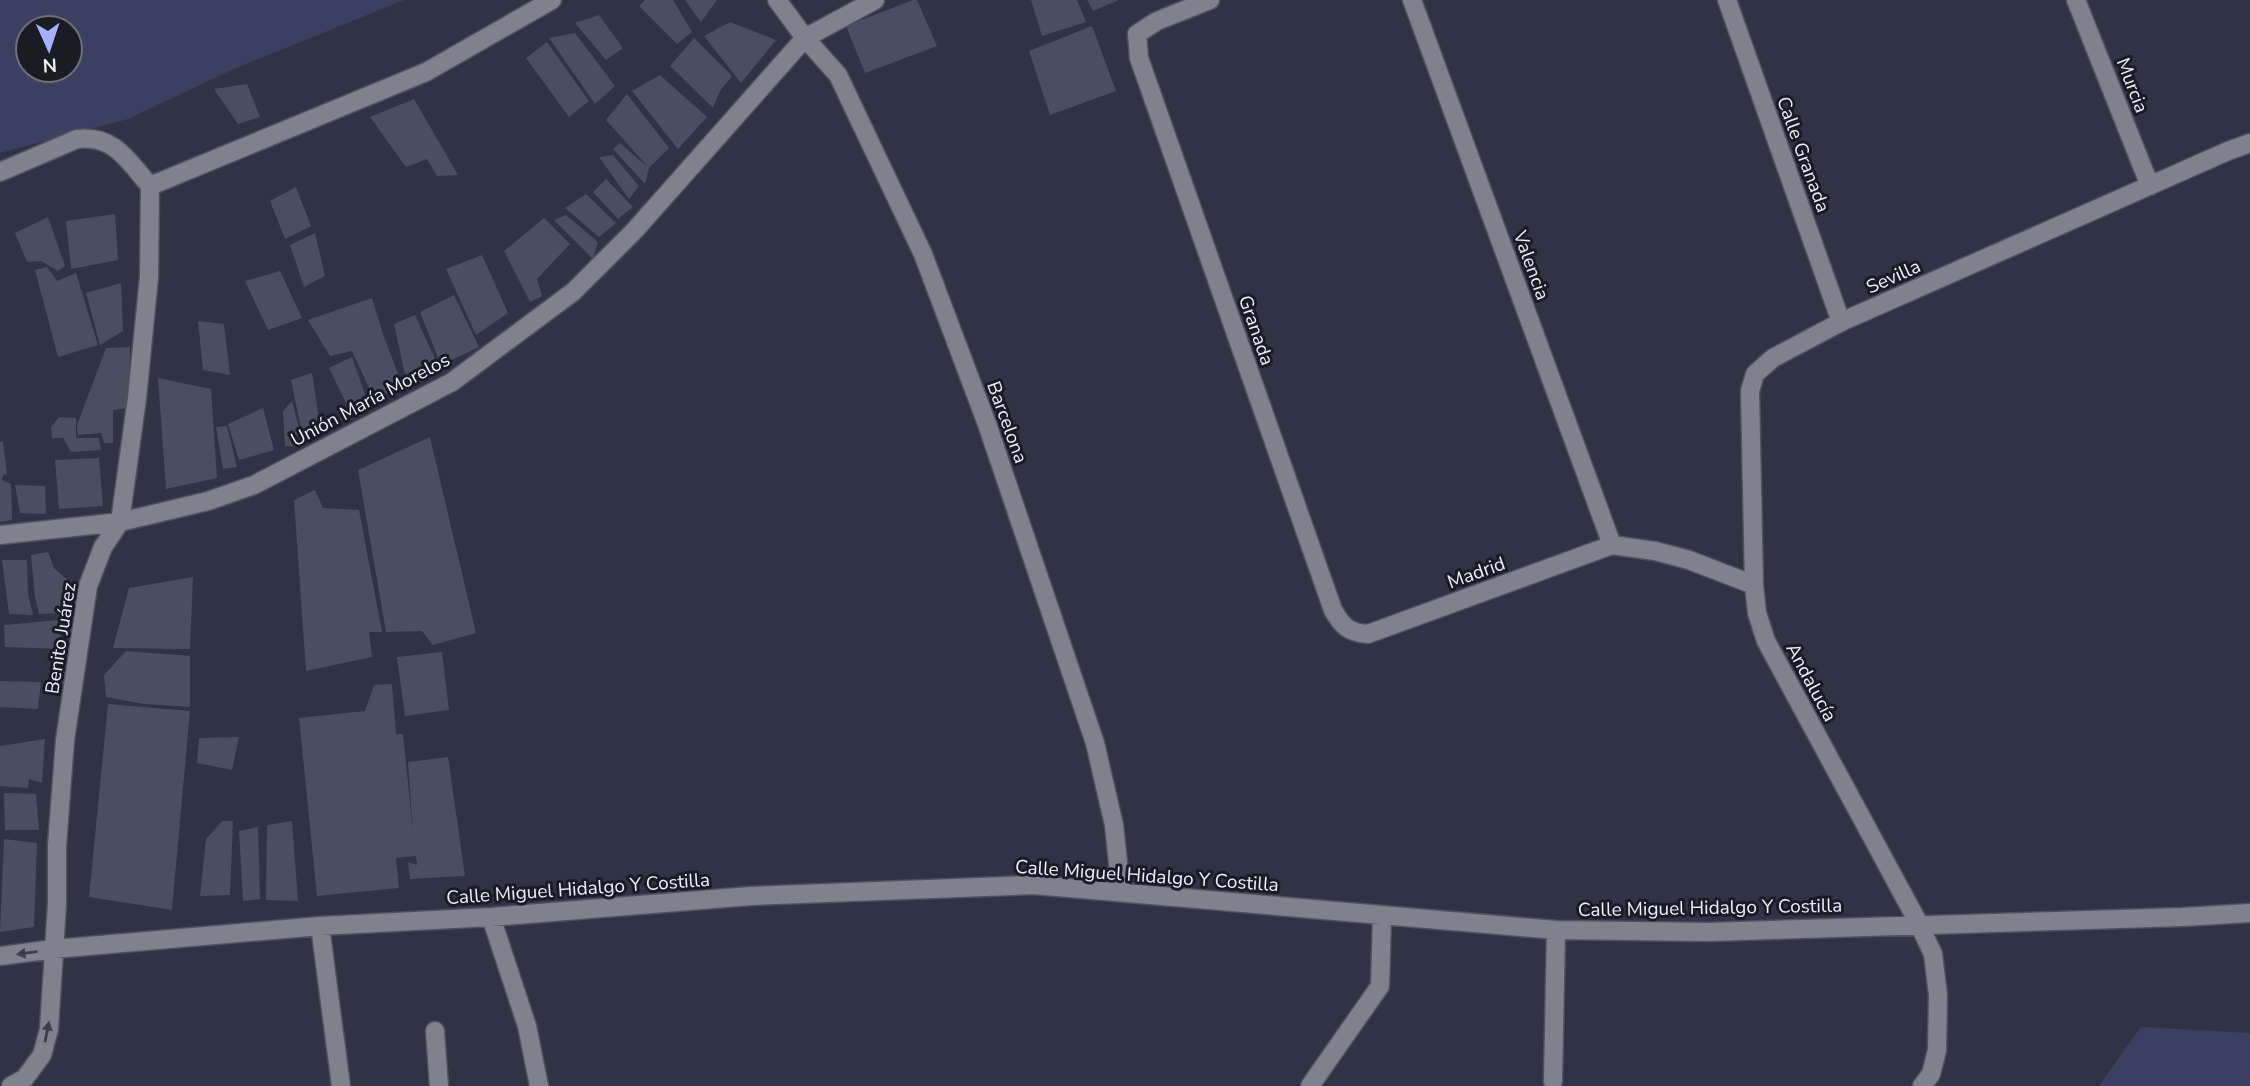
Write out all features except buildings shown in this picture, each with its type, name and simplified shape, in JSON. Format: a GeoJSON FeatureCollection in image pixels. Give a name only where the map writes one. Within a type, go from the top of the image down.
{"type":"FeatureCollection","features":[{"type":"Feature","properties":{"kind":"street"},"geometry":{"type":"LineString","coordinates":[[0,172],[78,139],[89,138],[111,143],[150,186],[426,72],[552,0]]}},
{"type":"Feature","properties":{"kind":"street","name":"Barcelona"},"geometry":{"type":"LineString","coordinates":[[777,0],[805,38],[838,75],[923,254],[987,424],[1096,743],[1114,825],[1121,891]]}},
{"type":"Feature","properties":{"kind":"street","name":"Unión María Morelos"},"geometry":{"type":"LineString","coordinates":[[0,535],[120,522],[208,501],[254,485],[452,382],[573,292],[635,230],[805,38],[875,0]]}},
{"type":"Feature","properties":{"kind":"street","name":"Granada"},"geometry":{"type":"LineString","coordinates":[[1210,0],[1157,21],[1136,34],[1139,58],[1333,610],[1341,624],[1353,633]]}},
{"type":"Feature","properties":{"kind":"street","name":"Valencia"},"geometry":{"type":"LineString","coordinates":[[1412,0],[1612,545]]}},
{"type":"Feature","properties":{"kind":"street","name":"Calle Granada"},"geometry":{"type":"LineString","coordinates":[[1727,0],[1841,322]]}},
{"type":"Feature","properties":{"kind":"street","name":"Murcia"},"geometry":{"type":"LineString","coordinates":[[2077,0],[2150,186]]}},
{"type":"Feature","properties":{"kind":"street","name":"Sevilla"},"geometry":{"type":"LineString","coordinates":[[1754,586],[1749,391],[1755,374],[1773,358],[1841,322],[2250,143]]}},
{"type":"Feature","properties":{"kind":"street","name":"Benito Juárez"},"geometry":{"type":"LineString","coordinates":[[24,1083],[42,1055],[49,1029],[57,845],[65,740],[88,586],[103,547],[120,522],[137,398],[149,277],[150,186]]}},
{"type":"Feature","properties":{"kind":"street"},"geometry":{"type":"LineString","coordinates":[[1612,545],[1689,559],[1754,586]]}},
{"type":"Feature","properties":{"kind":"street","name":"Madrid"},"geometry":{"type":"LineString","coordinates":[[1353,633],[1368,634],[1612,545]]}},
{"type":"Feature","properties":{"kind":"street","name":"Andalucía"},"geometry":{"type":"LineString","coordinates":[[1754,586],[1757,614],[1766,641],[1933,954],[1938,995],[1937,1050],[1931,1074],[1922,1086]]}},
{"type":"Feature","properties":{"kind":"street","name":"Calle Miguel Hidalgo Y Costilla"},"geometry":{"type":"LineString","coordinates":[[0,956],[320,926],[491,917],[751,896],[1034,884],[1556,930],[1708,932],[2183,918],[2250,913]]}},
{"type":"Feature","properties":{"kind":"street"},"geometry":{"type":"LineString","coordinates":[[1310,1086],[1380,986],[1382,916]]}},
{"type":"Feature","properties":{"kind":"street"},"geometry":{"type":"LineString","coordinates":[[491,917],[527,1026],[539,1086]]}},
{"type":"Feature","properties":{"kind":"street"},"geometry":{"type":"LineString","coordinates":[[320,926],[341,1086]]}},
{"type":"Feature","properties":{"kind":"street"},"geometry":{"type":"LineString","coordinates":[[1553,1080],[1556,930]]}},
{"type":"Feature","properties":{"kind":"street"},"geometry":{"type":"LineString","coordinates":[[435,1031],[439,1086]]}},
{"type":"Feature","properties":{"kind":"shaded area"},"geometry":{"type":"Polygon","coordinates":[[[0,0],[404,0],[236,68],[128,119],[0,153],[0,0]]]}},
{"type":"Feature","properties":{"kind":"shaded area"},"geometry":{"type":"Polygon","coordinates":[[[2141,1027],[2250,1033],[2250,1086],[2099,1086],[2141,1027]]]}}]}
